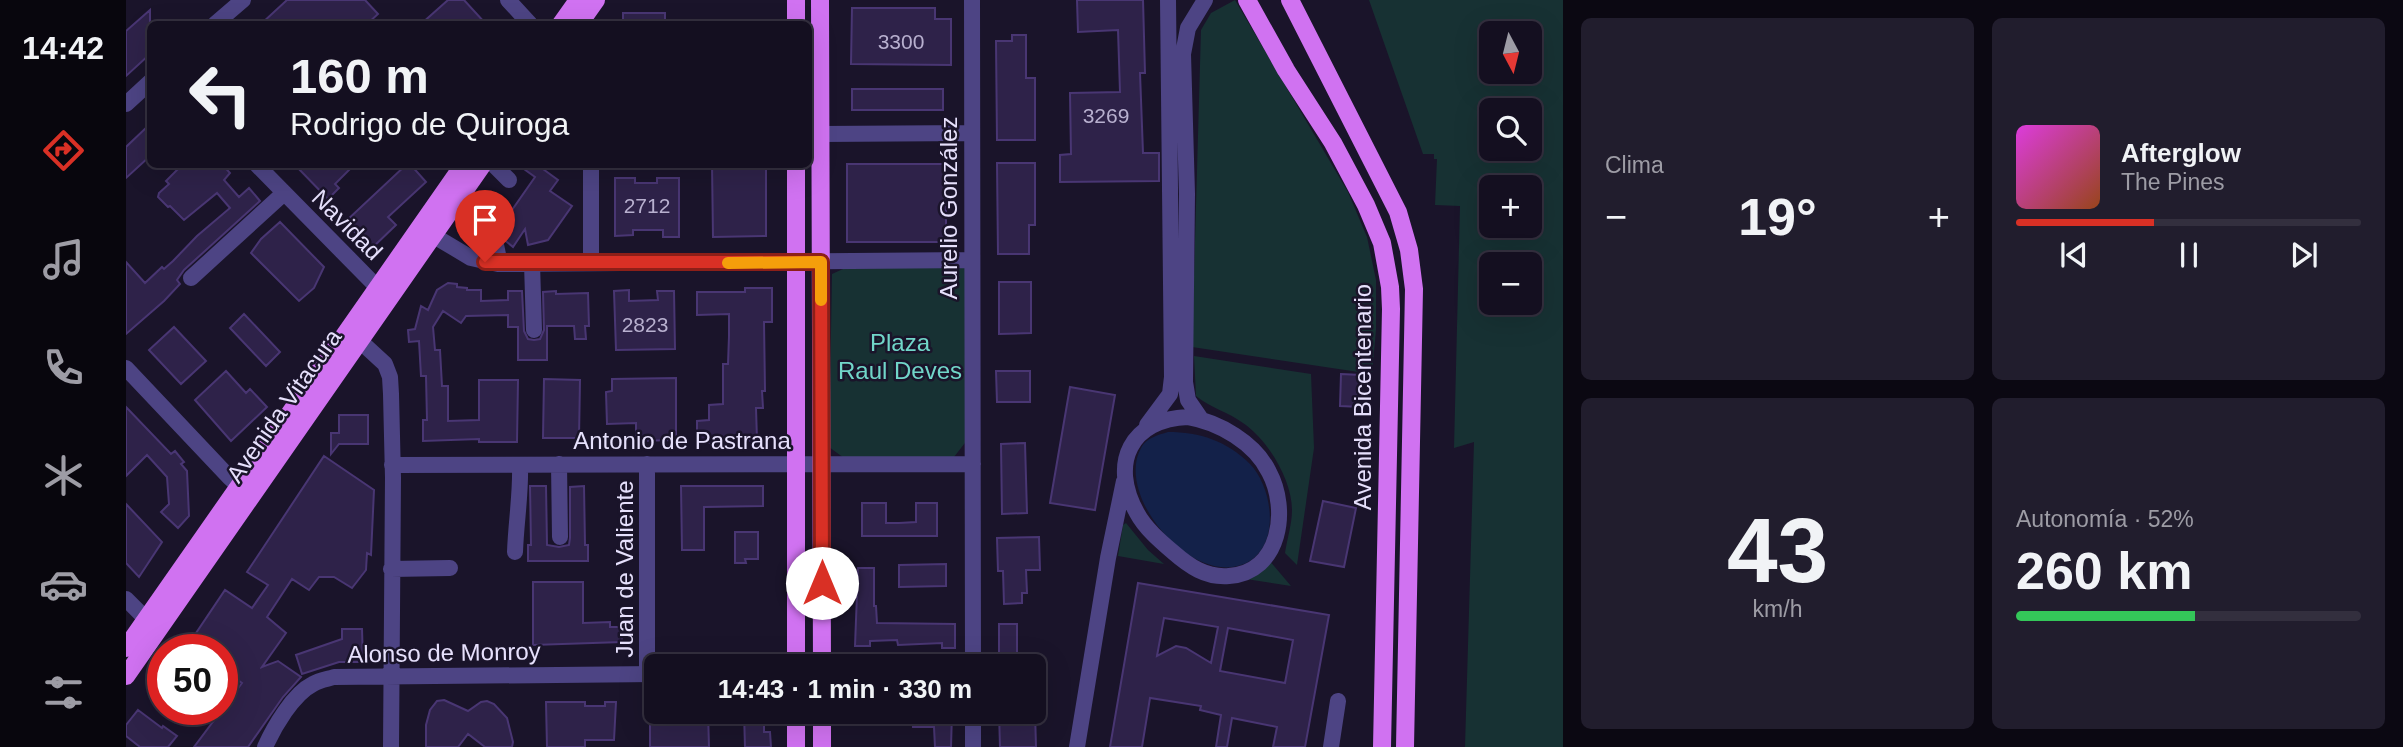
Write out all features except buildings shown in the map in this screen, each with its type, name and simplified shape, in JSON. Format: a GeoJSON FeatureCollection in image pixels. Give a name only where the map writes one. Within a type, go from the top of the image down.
{"type":"FeatureCollection","features":[{"type":"Feature","properties":{"kind":"main road"},"geometry":{"type":"LineString","coordinates":[[563,21],[578,0]]}},
{"type":"Feature","properties":{"kind":"main road"},"geometry":{"type":"LineString","coordinates":[[583,21],[596,0]]}},
{"type":"Feature","properties":{"kind":"main road"},"geometry":{"type":"LineString","coordinates":[[796,0],[796,21]]}},
{"type":"Feature","properties":{"kind":"main road"},"geometry":{"type":"LineString","coordinates":[[820,0],[822,654]]}},
{"type":"Feature","properties":{"kind":"main road","name":"Avenida Bicentenario"},"geometry":{"type":"LineString","coordinates":[[1247,0],[1286,70],[1353,177],[1376,224],[1387,266],[1391,309],[1382,747]]}},
{"type":"Feature","properties":{"kind":"main road","name":"Avenida Bicentenario"},"geometry":{"type":"LineString","coordinates":[[1290,0],[1398,212],[1409,250],[1414,289],[1405,747]]}},
{"type":"Feature","properties":{"kind":"main road","name":"Avenida Vitacura"},"geometry":{"type":"LineString","coordinates":[[126,676],[377,287],[461,168]]}},
{"type":"Feature","properties":{"kind":"main road","name":"Avenida Vitacura"},"geometry":{"type":"LineString","coordinates":[[126,648],[360,341],[480,168]]}},
{"type":"Feature","properties":{"kind":"main road"},"geometry":{"type":"LineString","coordinates":[[796,168],[796,654]]}},
{"type":"Feature","properties":{"kind":"main road"},"geometry":{"type":"LineString","coordinates":[[377,287],[382,299],[379,313]]}},
{"type":"Feature","properties":{"kind":"main road"},"geometry":{"type":"LineString","coordinates":[[796,724],[796,747]]}},
{"type":"Feature","properties":{"kind":"main road"},"geometry":{"type":"LineString","coordinates":[[822,724],[822,747]]}},
{"type":"Feature","properties":{"kind":"street"},"geometry":{"type":"LineString","coordinates":[[218,21],[243,0]]}},
{"type":"Feature","properties":{"kind":"street"},"geometry":{"type":"LineString","coordinates":[[508,0],[527,21]]}},
{"type":"Feature","properties":{"kind":"street","name":"Aurelio González"},"geometry":{"type":"LineString","coordinates":[[972,0],[973,654]]}},
{"type":"Feature","properties":{"kind":"street"},"geometry":{"type":"LineString","coordinates":[[1077,747],[1130,449],[1170,394],[1168,0]]}},
{"type":"Feature","properties":{"kind":"street"},"geometry":{"type":"LineString","coordinates":[[1201,419],[1188,400],[1185,382],[1187,194],[1183,54],[1188,29],[1205,0]]}},
{"type":"Feature","properties":{"kind":"street"},"geometry":{"type":"LineString","coordinates":[[126,104],[147,85]]}},
{"type":"Feature","properties":{"kind":"street"},"geometry":{"type":"LineString","coordinates":[[821,134],[972,133]]}},
{"type":"Feature","properties":{"kind":"street","name":"Navidad"},"geometry":{"type":"LineString","coordinates":[[260,168],[377,287]]}},
{"type":"Feature","properties":{"kind":"street"},"geometry":{"type":"LineString","coordinates":[[497,168],[509,180]]}},
{"type":"Feature","properties":{"kind":"street"},"geometry":{"type":"LineString","coordinates":[[591,168],[591,263]]}},
{"type":"Feature","properties":{"kind":"street"},"geometry":{"type":"LineString","coordinates":[[191,278],[284,193]]}},
{"type":"Feature","properties":{"kind":"street"},"geometry":{"type":"LineString","coordinates":[[460,197],[489,208]]}},
{"type":"Feature","properties":{"kind":"street"},"geometry":{"type":"LineString","coordinates":[[473,234],[496,245],[500,264]]}},
{"type":"Feature","properties":{"kind":"street"},"geometry":{"type":"LineString","coordinates":[[434,236],[471,258],[500,264],[972,260]]}},
{"type":"Feature","properties":{"kind":"street"},"geometry":{"type":"LineString","coordinates":[[532,263],[534,330]]}},
{"type":"Feature","properties":{"kind":"street"},"geometry":{"type":"LineString","coordinates":[[360,341],[385,365],[390,377],[391,747]]}},
{"type":"Feature","properties":{"kind":"street"},"geometry":{"type":"LineString","coordinates":[[126,368],[247,489]]}},
{"type":"Feature","properties":{"kind":"street"},"geometry":{"type":"LineString","coordinates":[[1126,476],[1130,498],[1137,514],[1149,529],[1194,569],[1208,574],[1230,576],[1248,571],[1260,563],[1270,551],[1277,536],[1281,514],[1277,494],[1269,472],[1248,445],[1224,428],[1201,419],[1170,418],[1146,428]]}},
{"type":"Feature","properties":{"kind":"street"},"geometry":{"type":"LineString","coordinates":[[515,552],[516,513],[520,503],[520,464]]}},
{"type":"Feature","properties":{"kind":"street"},"geometry":{"type":"LineString","coordinates":[[559,464],[560,537]]}},
{"type":"Feature","properties":{"kind":"street","name":"Juan de Valiente"},"geometry":{"type":"LineString","coordinates":[[647,464],[652,654]]}},
{"type":"Feature","properties":{"kind":"street","name":"Antonio de Pastrana"},"geometry":{"type":"LineString","coordinates":[[392,465],[972,464]]}},
{"type":"Feature","properties":{"kind":"street"},"geometry":{"type":"LineString","coordinates":[[1116,520],[1137,514]]}},
{"type":"Feature","properties":{"kind":"street"},"geometry":{"type":"LineString","coordinates":[[391,569],[450,568]]}},
{"type":"Feature","properties":{"kind":"street"},"geometry":{"type":"LineString","coordinates":[[126,598],[146,619]]}},
{"type":"Feature","properties":{"kind":"street","name":"Alonso de Monroy"},"geometry":{"type":"LineString","coordinates":[[265,747],[282,716],[312,684],[334,677],[644,674]]}},
{"type":"Feature","properties":{"kind":"street"},"geometry":{"type":"LineString","coordinates":[[1331,747],[1338,701]]}},
{"type":"Feature","properties":{"kind":"street"},"geometry":{"type":"LineString","coordinates":[[973,724],[973,747]]}},
{"type":"Feature","properties":{"kind":"green space"},"geometry":{"type":"Polygon","coordinates":[[[1235,0],[1348,192],[1367,237],[1376,280],[1376,330],[1372,374],[1192,347],[1201,30],[1211,13],[1235,0]]]}},
{"type":"Feature","properties":{"kind":"green space"},"geometry":{"type":"Polygon","coordinates":[[[1369,0],[1563,0],[1563,747],[1465,747],[1474,442],[1454,448],[1460,206],[1435,205],[1437,159],[1434,159],[1434,154],[1423,154],[1369,0]]]}},
{"type":"Feature","properties":{"kind":"green space","name":"Plaza Raul Deves"},"geometry":{"type":"Polygon","coordinates":[[[963,266],[969,272],[968,439],[954,457],[844,458],[829,447],[832,274],[843,269],[963,266]]]}},
{"type":"Feature","properties":{"kind":"green space"},"geometry":{"type":"Polygon","coordinates":[[[1194,356],[1311,374],[1314,448],[1297,565],[1285,553],[1292,510],[1283,474],[1269,450],[1252,430],[1196,396],[1194,356]]]}},
{"type":"Feature","properties":{"kind":"green space"},"geometry":{"type":"Polygon","coordinates":[[[1126,523],[1148,550],[1164,564],[1118,556],[1123,525],[1126,523]]]}},
{"type":"Feature","properties":{"kind":"green space"},"geometry":{"type":"Polygon","coordinates":[[[1269,560],[1291,586],[1246,579],[1269,560]]]}},
{"type":"Feature","properties":{"kind":"water"},"geometry":{"type":"Polygon","coordinates":[[[1168,432],[1212,439],[1241,456],[1258,475],[1269,503],[1270,519],[1263,547],[1254,558],[1241,565],[1221,567],[1200,561],[1180,548],[1162,531],[1138,489],[1136,467],[1143,445],[1153,437],[1168,432]]]}},
{"type":"Feature","properties":{"kind":"slow traffic"},"geometry":{"type":"LineString","coordinates":[[728,263],[821,262],[821,300]]}},
{"type":"Feature","properties":{"kind":"route"},"geometry":{"type":"LineString","coordinates":[[485,262],[821,262],[822,583]]}}]}
